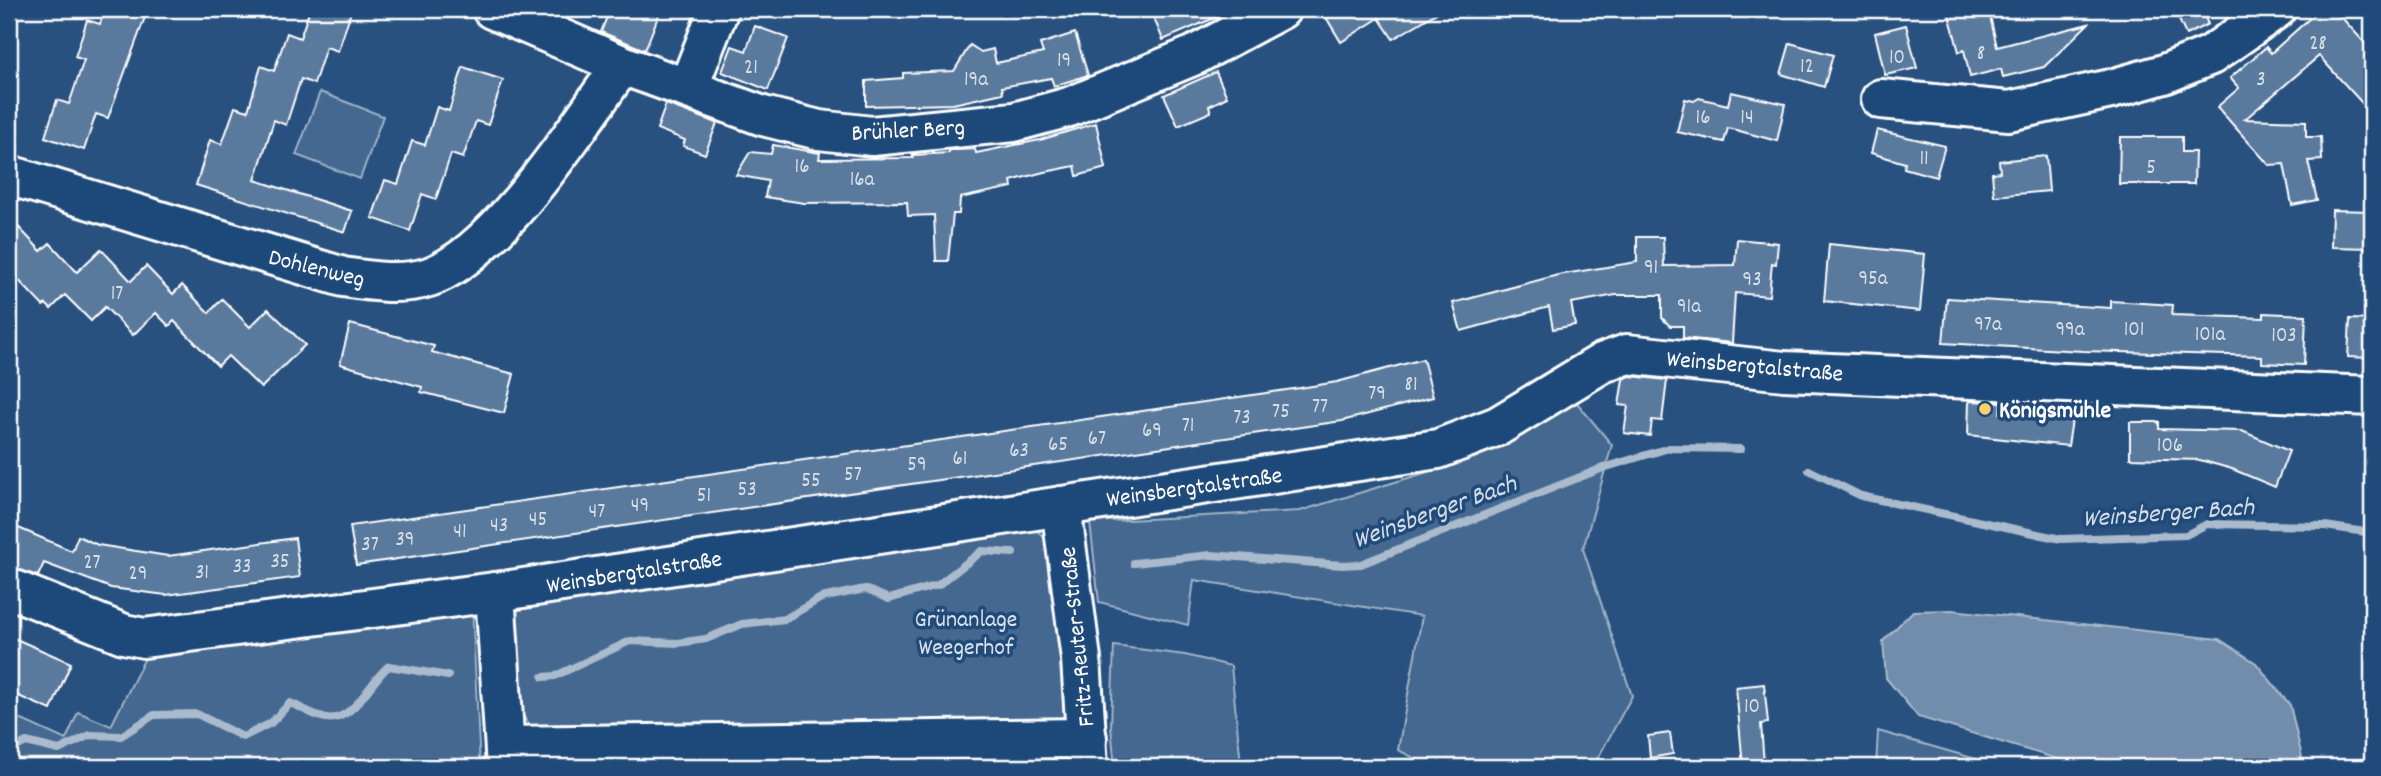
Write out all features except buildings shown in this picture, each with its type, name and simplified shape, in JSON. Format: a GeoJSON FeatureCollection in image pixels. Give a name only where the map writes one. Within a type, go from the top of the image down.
{"type":"FeatureCollection","features":[{"type":"Feature","properties":{"kind":"street","name":"Brühler Berg"},"geometry":{"type":"LineString","coordinates":[[492,9],[622,65],[763,116],[819,130],[872,136],[1014,122],[1069,107],[1136,82],[1218,44],[1281,9]]}},
{"type":"Feature","properties":{"kind":"street"},"geometry":{"type":"LineString","coordinates":[[688,88],[719,9]]}},
{"type":"Feature","properties":{"kind":"street"},"geometry":{"type":"LineString","coordinates":[[1881,99],[2009,111],[2111,89],[2164,74],[2211,55],[2276,9]]}},
{"type":"Feature","properties":{"kind":"street","name":"Dohlenweg"},"geometry":{"type":"LineString","coordinates":[[9,175],[343,277],[375,282],[426,278],[448,269],[485,242],[555,156],[622,65]]}},
{"type":"Feature","properties":{"kind":"street","name":"Weinsbergtalstraße"},"geometry":{"type":"LineString","coordinates":[[9,588],[124,634],[144,638],[495,592],[1438,449],[1498,426],[1602,363],[1627,354],[1784,370],[2372,396]]}},
{"type":"Feature","properties":{"kind":"street","name":"Fritz-Reuter-Straße"},"geometry":{"type":"LineString","coordinates":[[1061,506],[1081,659],[1088,753]]}},
{"type":"Feature","properties":{"kind":"street"},"geometry":{"type":"LineString","coordinates":[[495,592],[505,757],[1088,753]]}},
{"type":"Feature","properties":{"kind":"green space"},"geometry":{"type":"Polygon","coordinates":[[[320,92],[383,116],[360,179],[296,155],[320,92]]]}},
{"type":"Feature","properties":{"kind":"green space"},"geometry":{"type":"Polygon","coordinates":[[[1573,398],[1612,445],[1583,549],[1632,696],[1593,767],[1432,767],[1398,750],[1422,616],[1194,580],[1188,625],[1099,602],[1090,522],[1300,511],[1477,457],[1573,398]]]}},
{"type":"Feature","properties":{"kind":"green space","name":"Grünanlage Weegerhof"},"geometry":{"type":"Polygon","coordinates":[[[1025,525],[1039,532],[1049,543],[1068,715],[1063,722],[531,728],[521,713],[510,614],[516,603],[1025,525]]]}},
{"type":"Feature","properties":{"kind":"green space"},"geometry":{"type":"Polygon","coordinates":[[[472,606],[480,767],[9,767],[11,715],[66,740],[78,712],[111,726],[149,650],[472,606]]]}},
{"type":"Feature","properties":{"kind":"green space"},"geometry":{"type":"Polygon","coordinates":[[[1114,646],[1185,655],[1231,666],[1241,764],[1304,767],[1115,767],[1111,727],[1114,646]]]}},
{"type":"Feature","properties":{"kind":"green space"},"geometry":{"type":"Polygon","coordinates":[[[1878,731],[2004,767],[1876,767],[1878,731]]]}},
{"type":"Feature","properties":{"kind":"shaded area"},"geometry":{"type":"Polygon","coordinates":[[[1952,610],[2219,639],[2256,663],[2290,705],[2302,757],[2291,767],[2084,767],[1918,717],[1886,678],[1883,641],[1913,611],[1952,610]]]}},
{"type":"Feature","properties":{"kind":"waterway","name":"Weinsberger Bach"},"geometry":{"type":"LineString","coordinates":[[1134,563],[1211,555],[1342,565],[1361,564],[1603,468],[1669,448],[1741,449]]}},
{"type":"Feature","properties":{"kind":"waterway","name":"Weinsberger Bach"},"geometry":{"type":"LineString","coordinates":[[1809,470],[1861,496],[2061,539],[2186,535],[2207,524],[2325,526],[2372,533]]}},
{"type":"Feature","properties":{"kind":"waterway","name":"Weinsberger Bach"},"geometry":{"type":"LineString","coordinates":[[543,677],[555,676],[630,641],[678,643],[706,639],[742,624],[785,619],[821,598],[865,589],[889,599],[938,585],[982,551],[1013,553]]}},
{"type":"Feature","properties":{"kind":"waterway","name":"Weinsberger Bach"},"geometry":{"type":"LineString","coordinates":[[9,751],[26,742],[59,750],[90,735],[121,736],[154,715],[197,714],[243,737],[271,723],[290,703],[326,718],[345,714],[389,666],[448,676]]}},
{"type":"Feature","properties":{"kind":"place","name":"Königsmühle"},"geometry":{"type":"Point","coordinates":[1985,409]}}]}
